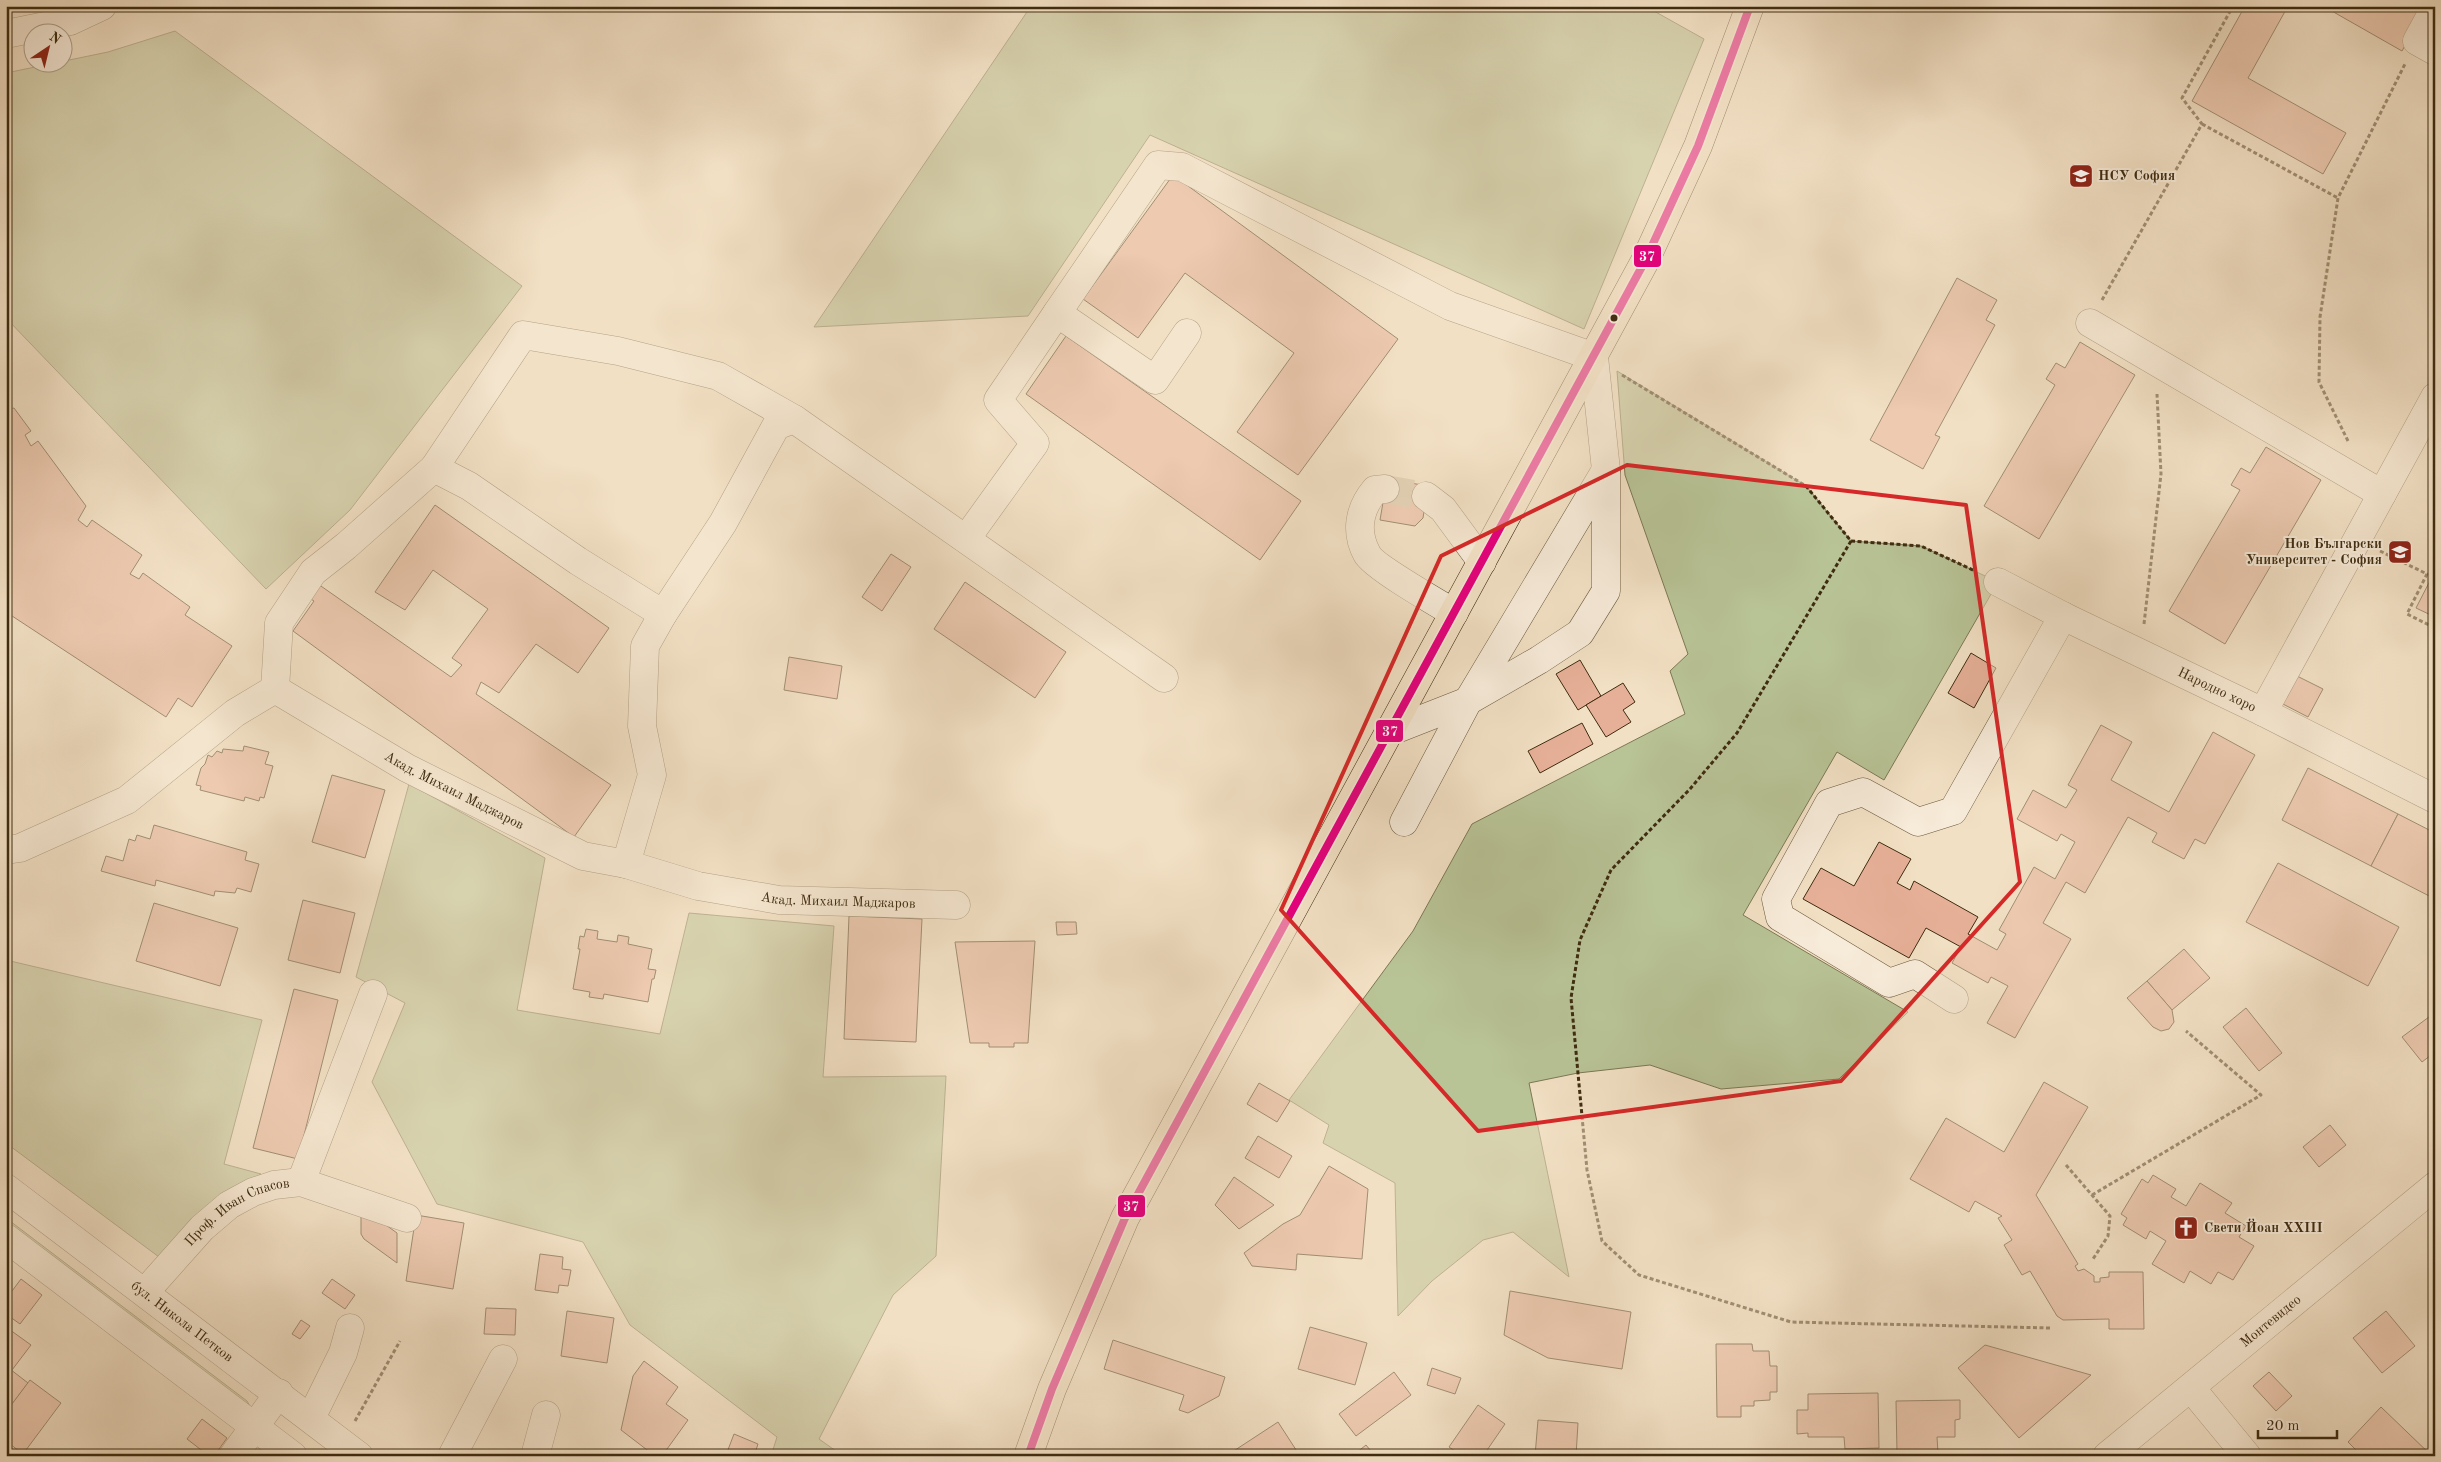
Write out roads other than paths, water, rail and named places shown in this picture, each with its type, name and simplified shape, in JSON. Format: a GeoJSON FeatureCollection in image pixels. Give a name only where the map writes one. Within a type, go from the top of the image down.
{"type":"FeatureCollection","features":[{"type":"Feature","properties":{"kind":"highway"},"geometry":{"type":"LineString","coordinates":[[1028,1456],[1052,1389],[1125,1218],[1645,261],[1698,146],[1750,6]]}},
{"type":"Feature","properties":{"kind":"street"},"geometry":{"type":"LineString","coordinates":[[6,34],[70,21],[102,6]]}},
{"type":"Feature","properties":{"kind":"street"},"geometry":{"type":"LineString","coordinates":[[2426,46],[2435,8]]}},
{"type":"Feature","properties":{"kind":"street"},"geometry":{"type":"LineString","coordinates":[[966,539],[1034,444],[998,400],[1158,165],[1182,167],[1450,306],[1594,357],[1606,470],[1606,591],[1580,633],[1539,660],[1468,701],[1389,732]]}},
{"type":"Feature","properties":{"kind":"street"},"geometry":{"type":"LineString","coordinates":[[1057,313],[1155,380],[1187,333]]}},
{"type":"Feature","properties":{"kind":"street"},"geometry":{"type":"LineString","coordinates":[[2090,323],[2382,494]]}},
{"type":"Feature","properties":{"kind":"street"},"geometry":{"type":"LineString","coordinates":[[6,850],[20,848],[126,800],[235,713],[275,688],[279,623],[313,572],[346,546],[434,468],[523,335],[618,351],[718,376],[794,419],[1164,678]]}},
{"type":"Feature","properties":{"kind":"street"},"geometry":{"type":"LineString","coordinates":[[2263,712],[2435,397]]}},
{"type":"Feature","properties":{"kind":"street"},"geometry":{"type":"LineString","coordinates":[[626,864],[652,775],[642,726],[645,646],[663,614],[723,523],[776,426],[794,419]]}},
{"type":"Feature","properties":{"kind":"street"},"geometry":{"type":"LineString","coordinates":[[434,468],[469,486],[578,561],[663,614]]}},
{"type":"Feature","properties":{"kind":"street"},"geometry":{"type":"LineString","coordinates":[[1404,822],[1468,701],[1606,470]]}},
{"type":"Feature","properties":{"kind":"street"},"geometry":{"type":"LineString","coordinates":[[1385,489],[1376,490],[1367,500],[1358,528],[1368,556],[1454,614]]}},
{"type":"Feature","properties":{"kind":"street"},"geometry":{"type":"LineString","coordinates":[[1426,496],[1443,509],[1482,562]]}},
{"type":"Feature","properties":{"kind":"street","name":"Народно хоро"},"geometry":{"type":"LineString","coordinates":[[1998,582],[2063,616],[2263,712],[2435,799]]}},
{"type":"Feature","properties":{"kind":"street"},"geometry":{"type":"LineString","coordinates":[[1954,999],[1915,974],[1889,984],[1780,918],[1776,899],[1829,803],[1863,792],[1918,822],[1953,811],[2063,616]]}},
{"type":"Feature","properties":{"kind":"street","name":"Акад. Михаил Маджаров"},"geometry":{"type":"LineString","coordinates":[[275,688],[407,768],[583,856],[626,864],[698,886],[779,900],[956,905]]}},
{"type":"Feature","properties":{"kind":"street"},"geometry":{"type":"LineString","coordinates":[[301,1182],[373,994]]}},
{"type":"Feature","properties":{"kind":"street","name":"Проф. Иван Спасов"},"geometry":{"type":"LineString","coordinates":[[145,1292],[202,1228],[229,1205],[253,1192],[274,1185],[301,1182],[407,1218]]}},
{"type":"Feature","properties":{"kind":"street","name":"Монтевидео"},"geometry":{"type":"LineString","coordinates":[[2107,1456],[2435,1186]]}},
{"type":"Feature","properties":{"kind":"street","name":"бул. Никола Петков"},"geometry":{"type":"LineString","coordinates":[[6,1188],[351,1449]]}},
{"type":"Feature","properties":{"kind":"street"},"geometry":{"type":"LineString","coordinates":[[6,1238],[293,1456]]}},
{"type":"Feature","properties":{"kind":"street"},"geometry":{"type":"LineString","coordinates":[[311,1418],[343,1353],[350,1328]]}},
{"type":"Feature","properties":{"kind":"street"},"geometry":{"type":"LineString","coordinates":[[452,1456],[503,1359]]}},
{"type":"Feature","properties":{"kind":"street"},"geometry":{"type":"LineString","coordinates":[[2191,1388],[2247,1456]]}},
{"type":"Feature","properties":{"kind":"street"},"geometry":{"type":"LineString","coordinates":[[233,1456],[278,1393]]}},
{"type":"Feature","properties":{"kind":"street"},"geometry":{"type":"LineString","coordinates":[[535,1456],[546,1415]]}},
{"type":"Feature","properties":{"kind":"tunnel"},"geometry":{"type":"LineString","coordinates":[[1385,489],[1426,496]]}},
{"type":"Feature","properties":{"kind":"place","name":"НСУ София"},"geometry":{"type":"Point","coordinates":[2081,176]}},
{"type":"Feature","properties":{"kind":"place","name":"Нов Български Университет - София"},"geometry":{"type":"Point","coordinates":[2400,552]}},
{"type":"Feature","properties":{"kind":"place","name":"Свети Йоан XXIII"},"geometry":{"type":"Point","coordinates":[2186,1228]}}]}
